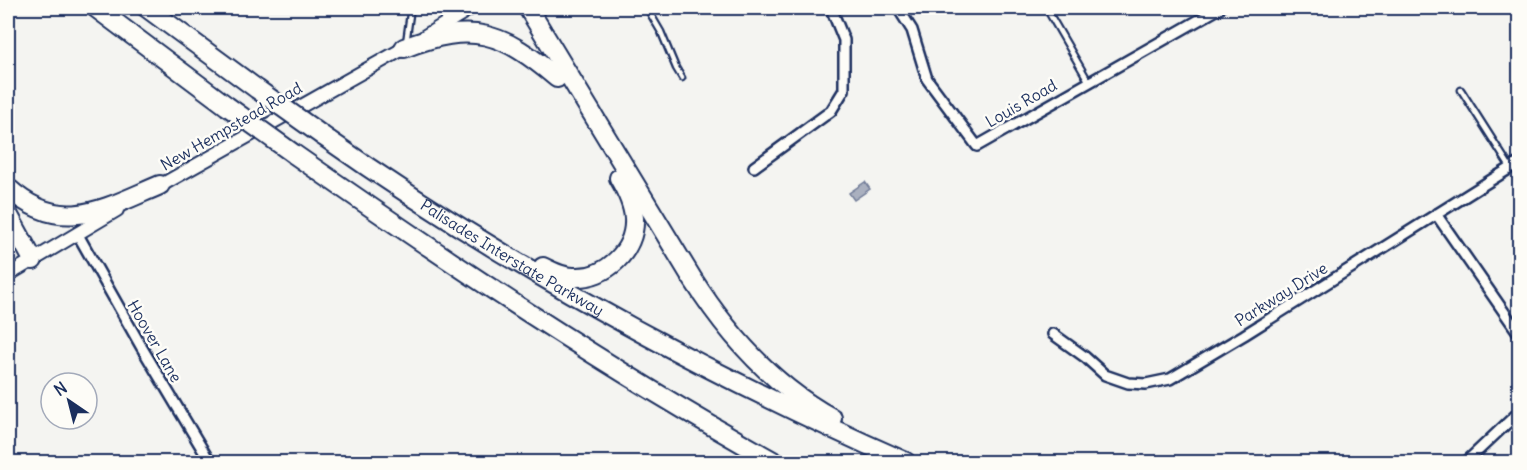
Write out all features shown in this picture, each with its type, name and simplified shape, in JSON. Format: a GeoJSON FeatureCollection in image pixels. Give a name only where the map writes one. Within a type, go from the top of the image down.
{"type":"FeatureCollection","features":[{"type":"Feature","properties":{"kind":"highway"},"geometry":{"type":"LineString","coordinates":[[85,8],[199,85]]}},
{"type":"Feature","properties":{"kind":"highway","name":"Palisades Interstate Parkway"},"geometry":{"type":"LineString","coordinates":[[96,8],[294,154],[431,249],[542,322],[663,397],[775,462]]}},
{"type":"Feature","properties":{"kind":"highway","name":"Palisades Interstate Parkway"},"geometry":{"type":"LineString","coordinates":[[147,8],[256,89],[412,197],[561,288],[676,352],[793,411],[906,462]]}},
{"type":"Feature","properties":{"kind":"highway"},"geometry":{"type":"LineString","coordinates":[[412,197],[557,274],[570,277],[583,277],[609,267],[621,256],[629,242],[633,227],[633,210],[628,195],[515,8]]}},
{"type":"Feature","properties":{"kind":"highway"},"geometry":{"type":"LineString","coordinates":[[528,8],[692,278],[733,336],[767,372],[806,402],[916,462]]}},
{"type":"Feature","properties":{"kind":"highway"},"geometry":{"type":"LineString","coordinates":[[405,48],[447,35],[481,34],[499,39],[521,50],[557,78]]}},
{"type":"Feature","properties":{"kind":"highway"},"geometry":{"type":"LineString","coordinates":[[8,188],[26,202],[40,209],[57,214],[74,215],[101,210],[159,185]]}},
{"type":"Feature","properties":{"kind":"highway"},"geometry":{"type":"LineString","coordinates":[[8,214],[28,263]]}},
{"type":"Feature","properties":{"kind":"highway"},"geometry":{"type":"LineString","coordinates":[[8,238],[28,263]]}},
{"type":"Feature","properties":{"kind":"street","name":"New Hempstead Road"},"geometry":{"type":"LineString","coordinates":[[8,275],[159,185],[405,48],[471,8]]}},
{"type":"Feature","properties":{"kind":"street"},"geometry":{"type":"LineString","coordinates":[[754,167],[831,111],[844,90],[844,40],[831,8]]}},
{"type":"Feature","properties":{"kind":"street","name":"Louis Road"},"geometry":{"type":"LineString","coordinates":[[898,8],[912,30],[927,79],[977,146],[1220,8]]}},
{"type":"Feature","properties":{"kind":"street","name":"Parkway Drive"},"geometry":{"type":"LineString","coordinates":[[1053,334],[1105,375],[1128,383],[1146,384],[1170,379],[1520,162]]}},
{"type":"Feature","properties":{"kind":"street"},"geometry":{"type":"LineString","coordinates":[[1436,214],[1520,335]]}},
{"type":"Feature","properties":{"kind":"street","name":"Hoover Lane"},"geometry":{"type":"LineString","coordinates":[[77,233],[210,462]]}},
{"type":"Feature","properties":{"kind":"street"},"geometry":{"type":"LineString","coordinates":[[1466,462],[1520,411]]}},
{"type":"Feature","properties":{"kind":"lane"},"geometry":{"type":"LineString","coordinates":[[405,48],[409,8]]}},
{"type":"Feature","properties":{"kind":"lane"},"geometry":{"type":"LineString","coordinates":[[647,8],[661,32],[681,78]]}},
{"type":"Feature","properties":{"kind":"lane"},"geometry":{"type":"LineString","coordinates":[[1049,13],[1089,82]]}},
{"type":"Feature","properties":{"kind":"lane"},"geometry":{"type":"LineString","coordinates":[[1461,90],[1510,168]]}},
{"type":"Feature","properties":{"kind":"water"},"geometry":{"type":"Polygon","coordinates":[[[865,182],[870,189],[854,200],[849,193],[865,182]]]}}]}
